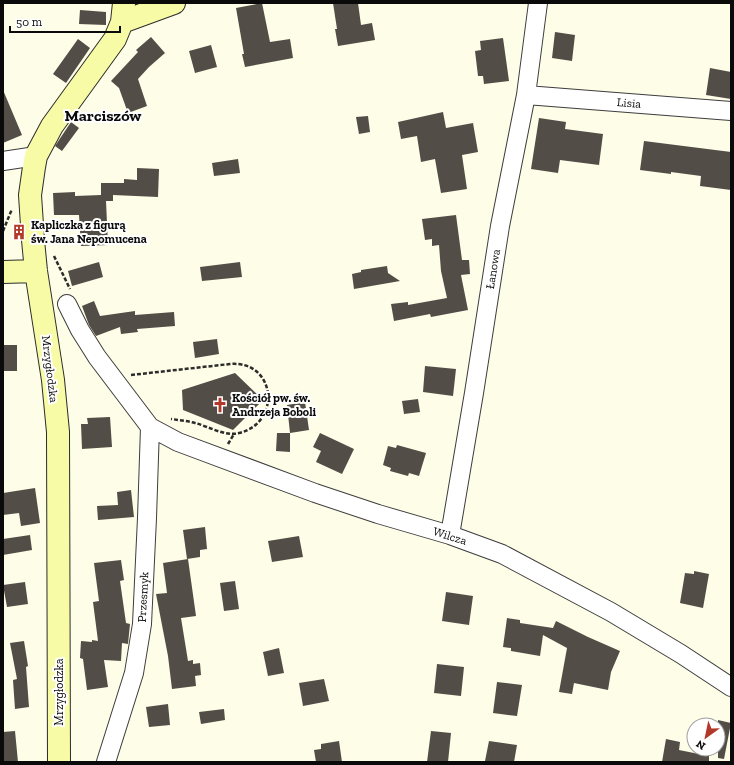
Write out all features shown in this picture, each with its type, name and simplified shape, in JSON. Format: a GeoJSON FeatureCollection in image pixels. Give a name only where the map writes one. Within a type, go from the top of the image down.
{"type":"FeatureCollection","features":[{"type":"Feature","properties":{"kind":"street"},"geometry":{"type":"LineString","coordinates":[[123,12],[174,3]]}},
{"type":"Feature","properties":{"kind":"street","name":"Łanowa"},"geometry":{"type":"LineString","coordinates":[[450,535],[500,226],[526,95],[538,3]]}},
{"type":"Feature","properties":{"kind":"street","name":"Mrzygłodzka"},"geometry":{"type":"LineString","coordinates":[[59,762],[58,432],[36,271],[30,194],[36,156],[43,141],[62,111],[115,39],[123,12]]}},
{"type":"Feature","properties":{"kind":"street","name":"Lisia"},"geometry":{"type":"LineString","coordinates":[[526,95],[731,111]]}},
{"type":"Feature","properties":{"kind":"street"},"geometry":{"type":"LineString","coordinates":[[4,159],[36,156]]}},
{"type":"Feature","properties":{"kind":"street"},"geometry":{"type":"LineString","coordinates":[[3,272],[36,271]]}},
{"type":"Feature","properties":{"kind":"street"},"geometry":{"type":"LineString","coordinates":[[69,298],[80,330],[97,357],[150,427]]}},
{"type":"Feature","properties":{"kind":"street","name":"Wilcza"},"geometry":{"type":"LineString","coordinates":[[150,427],[178,442],[315,493],[378,514],[450,535],[502,554],[611,612],[681,654],[731,687]]}},
{"type":"Feature","properties":{"kind":"street","name":"Przesmyk"},"geometry":{"type":"LineString","coordinates":[[106,762],[134,673],[142,624],[148,518],[150,427]]}},
{"type":"Feature","properties":{"kind":"path"},"geometry":{"type":"LineString","coordinates":[[50,249],[69,298]]}},
{"type":"Feature","properties":{"kind":"path"},"geometry":{"type":"LineString","coordinates":[[128,376],[230,364],[243,364],[259,374],[267,388],[269,397],[268,404],[261,419],[255,425],[240,433],[225,433],[196,423],[170,419]]}},
{"type":"Feature","properties":{"kind":"building"},"geometry":{"type":"Polygon","coordinates":[[[262,3],[270,42],[290,39],[293,58],[245,67],[236,8],[262,3]]]}},
{"type":"Feature","properties":{"kind":"building"},"geometry":{"type":"Polygon","coordinates":[[[333,3],[358,3],[361,25],[372,23],[375,40],[338,46],[333,3]]]}},
{"type":"Feature","properties":{"kind":"building"},"geometry":{"type":"Polygon","coordinates":[[[80,10],[106,12],[106,25],[79,24],[80,10]]]}},
{"type":"Feature","properties":{"kind":"building"},"geometry":{"type":"Polygon","coordinates":[[[555,32],[575,35],[572,61],[552,58],[555,32]]]}},
{"type":"Feature","properties":{"kind":"building"},"geometry":{"type":"Polygon","coordinates":[[[151,37],[165,53],[138,79],[147,106],[128,113],[119,88],[111,81],[138,52],[136,50],[151,37]]]}},
{"type":"Feature","properties":{"kind":"building"},"geometry":{"type":"Polygon","coordinates":[[[503,38],[509,81],[484,84],[483,76],[478,76],[475,51],[481,50],[480,41],[503,38]]]}},
{"type":"Feature","properties":{"kind":"building"},"geometry":{"type":"Polygon","coordinates":[[[78,39],[90,48],[66,83],[53,74],[78,39]]]}},
{"type":"Feature","properties":{"kind":"building"},"geometry":{"type":"Polygon","coordinates":[[[211,45],[217,67],[195,73],[189,51],[211,45]]]}},
{"type":"Feature","properties":{"kind":"building"},"geometry":{"type":"Polygon","coordinates":[[[710,68],[731,72],[731,99],[706,95],[710,68]]]}},
{"type":"Feature","properties":{"kind":"building"},"geometry":{"type":"Polygon","coordinates":[[[3,90],[22,135],[3,143],[3,90]]]}},
{"type":"Feature","properties":{"kind":"building"},"geometry":{"type":"Polygon","coordinates":[[[443,112],[446,128],[473,123],[478,152],[462,155],[467,189],[441,193],[435,159],[421,162],[417,136],[401,139],[398,122],[443,112]]]}},
{"type":"Feature","properties":{"kind":"building"},"geometry":{"type":"Polygon","coordinates":[[[368,116],[370,132],[359,134],[356,117],[368,116]]]}},
{"type":"Feature","properties":{"kind":"building"},"geometry":{"type":"Polygon","coordinates":[[[539,118],[566,122],[565,129],[603,134],[599,165],[560,160],[558,173],[531,169],[539,118]]]}},
{"type":"Feature","properties":{"kind":"building"},"geometry":{"type":"Polygon","coordinates":[[[71,122],[79,128],[62,151],[55,146],[71,122]]]}},
{"type":"Feature","properties":{"kind":"building"},"geometry":{"type":"Polygon","coordinates":[[[644,141],[731,152],[731,190],[700,186],[701,176],[640,170],[644,141]]]}},
{"type":"Feature","properties":{"kind":"building"},"geometry":{"type":"Polygon","coordinates":[[[238,159],[240,173],[214,176],[212,163],[238,159]]]}},
{"type":"Feature","properties":{"kind":"building"},"geometry":{"type":"Polygon","coordinates":[[[137,168],[159,169],[158,197],[113,195],[113,201],[106,201],[108,245],[81,246],[79,215],[54,215],[53,193],[75,192],[75,196],[101,195],[101,183],[124,183],[124,179],[137,180],[137,168]]]}},
{"type":"Feature","properties":{"kind":"building"},"geometry":{"type":"Polygon","coordinates":[[[456,215],[462,260],[469,260],[470,274],[461,275],[468,310],[431,317],[430,314],[394,321],[391,304],[408,302],[408,305],[447,298],[441,271],[439,245],[432,246],[432,239],[425,240],[422,219],[456,215]]]}},
{"type":"Feature","properties":{"kind":"building"},"geometry":{"type":"Polygon","coordinates":[[[99,262],[103,277],[72,286],[68,271],[99,262]]]}},
{"type":"Feature","properties":{"kind":"building"},"geometry":{"type":"Polygon","coordinates":[[[240,262],[242,277],[202,281],[200,267],[240,262]]]}},
{"type":"Feature","properties":{"kind":"building"},"geometry":{"type":"Polygon","coordinates":[[[387,266],[388,273],[400,281],[354,289],[352,274],[361,272],[361,270],[387,266]]]}},
{"type":"Feature","properties":{"kind":"building"},"geometry":{"type":"Polygon","coordinates":[[[94,301],[100,316],[135,311],[135,315],[174,312],[175,326],[137,329],[138,332],[121,334],[120,327],[96,336],[89,325],[82,306],[94,301]]]}},
{"type":"Feature","properties":{"kind":"building"},"geometry":{"type":"Polygon","coordinates":[[[217,339],[219,354],[195,358],[193,342],[217,339]]]}},
{"type":"Feature","properties":{"kind":"building"},"geometry":{"type":"Polygon","coordinates":[[[3,345],[17,345],[17,371],[3,371],[3,345]]]}},
{"type":"Feature","properties":{"kind":"building"},"geometry":{"type":"Polygon","coordinates":[[[425,366],[456,369],[453,396],[423,392],[425,366]]]}},
{"type":"Feature","properties":{"kind":"building","name":"Kościół pw. św. Andrzeja Boboli"},"geometry":{"type":"Polygon","coordinates":[[[235,373],[263,400],[233,430],[183,410],[182,390],[235,373]]]}},
{"type":"Feature","properties":{"kind":"building"},"geometry":{"type":"Polygon","coordinates":[[[418,399],[420,412],[404,414],[402,401],[418,399]]]}},
{"type":"Feature","properties":{"kind":"building"},"geometry":{"type":"Polygon","coordinates":[[[305,402],[309,430],[290,433],[287,405],[305,402]]]}},
{"type":"Feature","properties":{"kind":"building"},"geometry":{"type":"Polygon","coordinates":[[[110,417],[112,447],[82,449],[81,424],[88,424],[87,418],[110,417]]]}},
{"type":"Feature","properties":{"kind":"building"},"geometry":{"type":"Polygon","coordinates":[[[277,433],[290,433],[290,452],[276,451],[277,433]]]}},
{"type":"Feature","properties":{"kind":"building"},"geometry":{"type":"Polygon","coordinates":[[[320,433],[354,449],[342,474],[316,462],[321,451],[313,447],[320,433]]]}},
{"type":"Feature","properties":{"kind":"building"},"geometry":{"type":"Polygon","coordinates":[[[397,445],[426,453],[419,476],[409,473],[408,476],[390,471],[391,468],[383,465],[388,446],[396,448],[397,445]]]}},
{"type":"Feature","properties":{"kind":"building"},"geometry":{"type":"Polygon","coordinates":[[[35,488],[40,523],[21,526],[19,513],[3,515],[3,493],[35,488]]]}},
{"type":"Feature","properties":{"kind":"building"},"geometry":{"type":"Polygon","coordinates":[[[131,490],[134,517],[98,520],[97,506],[118,505],[117,492],[131,490]]]}},
{"type":"Feature","properties":{"kind":"building"},"geometry":{"type":"Polygon","coordinates":[[[205,527],[207,549],[200,550],[200,557],[187,559],[183,530],[205,527]]]}},
{"type":"Feature","properties":{"kind":"building"},"geometry":{"type":"Polygon","coordinates":[[[30,535],[32,550],[3,555],[3,539],[30,535]]]}},
{"type":"Feature","properties":{"kind":"building"},"geometry":{"type":"Polygon","coordinates":[[[299,536],[303,557],[272,562],[268,541],[299,536]]]}},
{"type":"Feature","properties":{"kind":"building"},"geometry":{"type":"Polygon","coordinates":[[[188,559],[196,616],[181,618],[188,661],[193,660],[193,664],[200,663],[201,675],[195,676],[196,686],[172,689],[168,656],[156,594],[167,593],[163,563],[188,559]]]}},
{"type":"Feature","properties":{"kind":"building"},"geometry":{"type":"Polygon","coordinates":[[[121,560],[124,580],[120,581],[126,623],[130,624],[128,644],[122,643],[121,661],[104,660],[108,687],[87,690],[83,659],[80,658],[81,641],[98,641],[93,602],[99,601],[94,563],[121,560]]]}},
{"type":"Feature","properties":{"kind":"building"},"geometry":{"type":"Polygon","coordinates":[[[694,571],[709,574],[703,608],[680,603],[685,573],[694,574],[694,571]]]}},
{"type":"Feature","properties":{"kind":"building"},"geometry":{"type":"Polygon","coordinates":[[[235,581],[239,609],[224,611],[220,583],[235,581]]]}},
{"type":"Feature","properties":{"kind":"building"},"geometry":{"type":"Polygon","coordinates":[[[25,582],[28,604],[7,607],[3,585],[25,582]]]}},
{"type":"Feature","properties":{"kind":"building"},"geometry":{"type":"Polygon","coordinates":[[[446,592],[473,596],[469,625],[442,621],[446,592]]]}},
{"type":"Feature","properties":{"kind":"building"},"geometry":{"type":"Polygon","coordinates":[[[507,618],[520,620],[520,623],[553,628],[556,621],[620,651],[611,672],[608,690],[574,683],[572,694],[559,692],[567,648],[543,635],[540,656],[511,651],[511,648],[503,647],[507,618]]]}},
{"type":"Feature","properties":{"kind":"building"},"geometry":{"type":"Polygon","coordinates":[[[24,641],[28,666],[26,667],[29,707],[15,709],[13,680],[17,679],[10,643],[24,641]]]}},
{"type":"Feature","properties":{"kind":"building"},"geometry":{"type":"Polygon","coordinates":[[[279,648],[284,673],[268,676],[263,652],[279,648]]]}},
{"type":"Feature","properties":{"kind":"building"},"geometry":{"type":"Polygon","coordinates":[[[437,664],[464,667],[461,696],[434,693],[437,664]]]}},
{"type":"Feature","properties":{"kind":"building"},"geometry":{"type":"Polygon","coordinates":[[[324,679],[329,701],[303,706],[299,683],[324,679]]]}},
{"type":"Feature","properties":{"kind":"building"},"geometry":{"type":"Polygon","coordinates":[[[497,682],[522,685],[517,716],[493,713],[497,682]]]}},
{"type":"Feature","properties":{"kind":"building"},"geometry":{"type":"Polygon","coordinates":[[[168,704],[170,725],[149,727],[146,707],[168,704]]]}},
{"type":"Feature","properties":{"kind":"building"},"geometry":{"type":"Polygon","coordinates":[[[224,709],[225,720],[201,724],[199,712],[224,709]]]}},
{"type":"Feature","properties":{"kind":"building"},"geometry":{"type":"Polygon","coordinates":[[[726,722],[731,723],[726,749],[726,722]]]}},
{"type":"Feature","properties":{"kind":"building"},"geometry":{"type":"Polygon","coordinates":[[[15,731],[18,762],[3,762],[3,732],[15,731]]]}},
{"type":"Feature","properties":{"kind":"building"},"geometry":{"type":"Polygon","coordinates":[[[431,731],[451,733],[448,762],[427,762],[431,731]]]}},
{"type":"Feature","properties":{"kind":"building"},"geometry":{"type":"Polygon","coordinates":[[[666,739],[680,742],[679,750],[686,751],[686,757],[709,757],[709,762],[662,762],[666,739]]]}},
{"type":"Feature","properties":{"kind":"building"},"geometry":{"type":"Polygon","coordinates":[[[339,741],[342,762],[316,762],[314,750],[321,749],[321,744],[339,741]]]}},
{"type":"Feature","properties":{"kind":"building"},"geometry":{"type":"Polygon","coordinates":[[[489,741],[517,745],[514,762],[485,761],[489,741]]]}},
{"type":"Feature","properties":{"kind":"place","name":"Kapliczka z figurą św. Jana Nepomucena"},"geometry":{"type":"Point","coordinates":[19,232]}},
{"type":"Feature","properties":{"kind":"place","name":"Kościół pw. św. Andrzeja Boboli"},"geometry":{"type":"Point","coordinates":[220,405]}},
{"type":"Feature","properties":{"kind":"district","name":"Marciszów"},"geometry":{"type":"Point","coordinates":[103,115]}}]}
